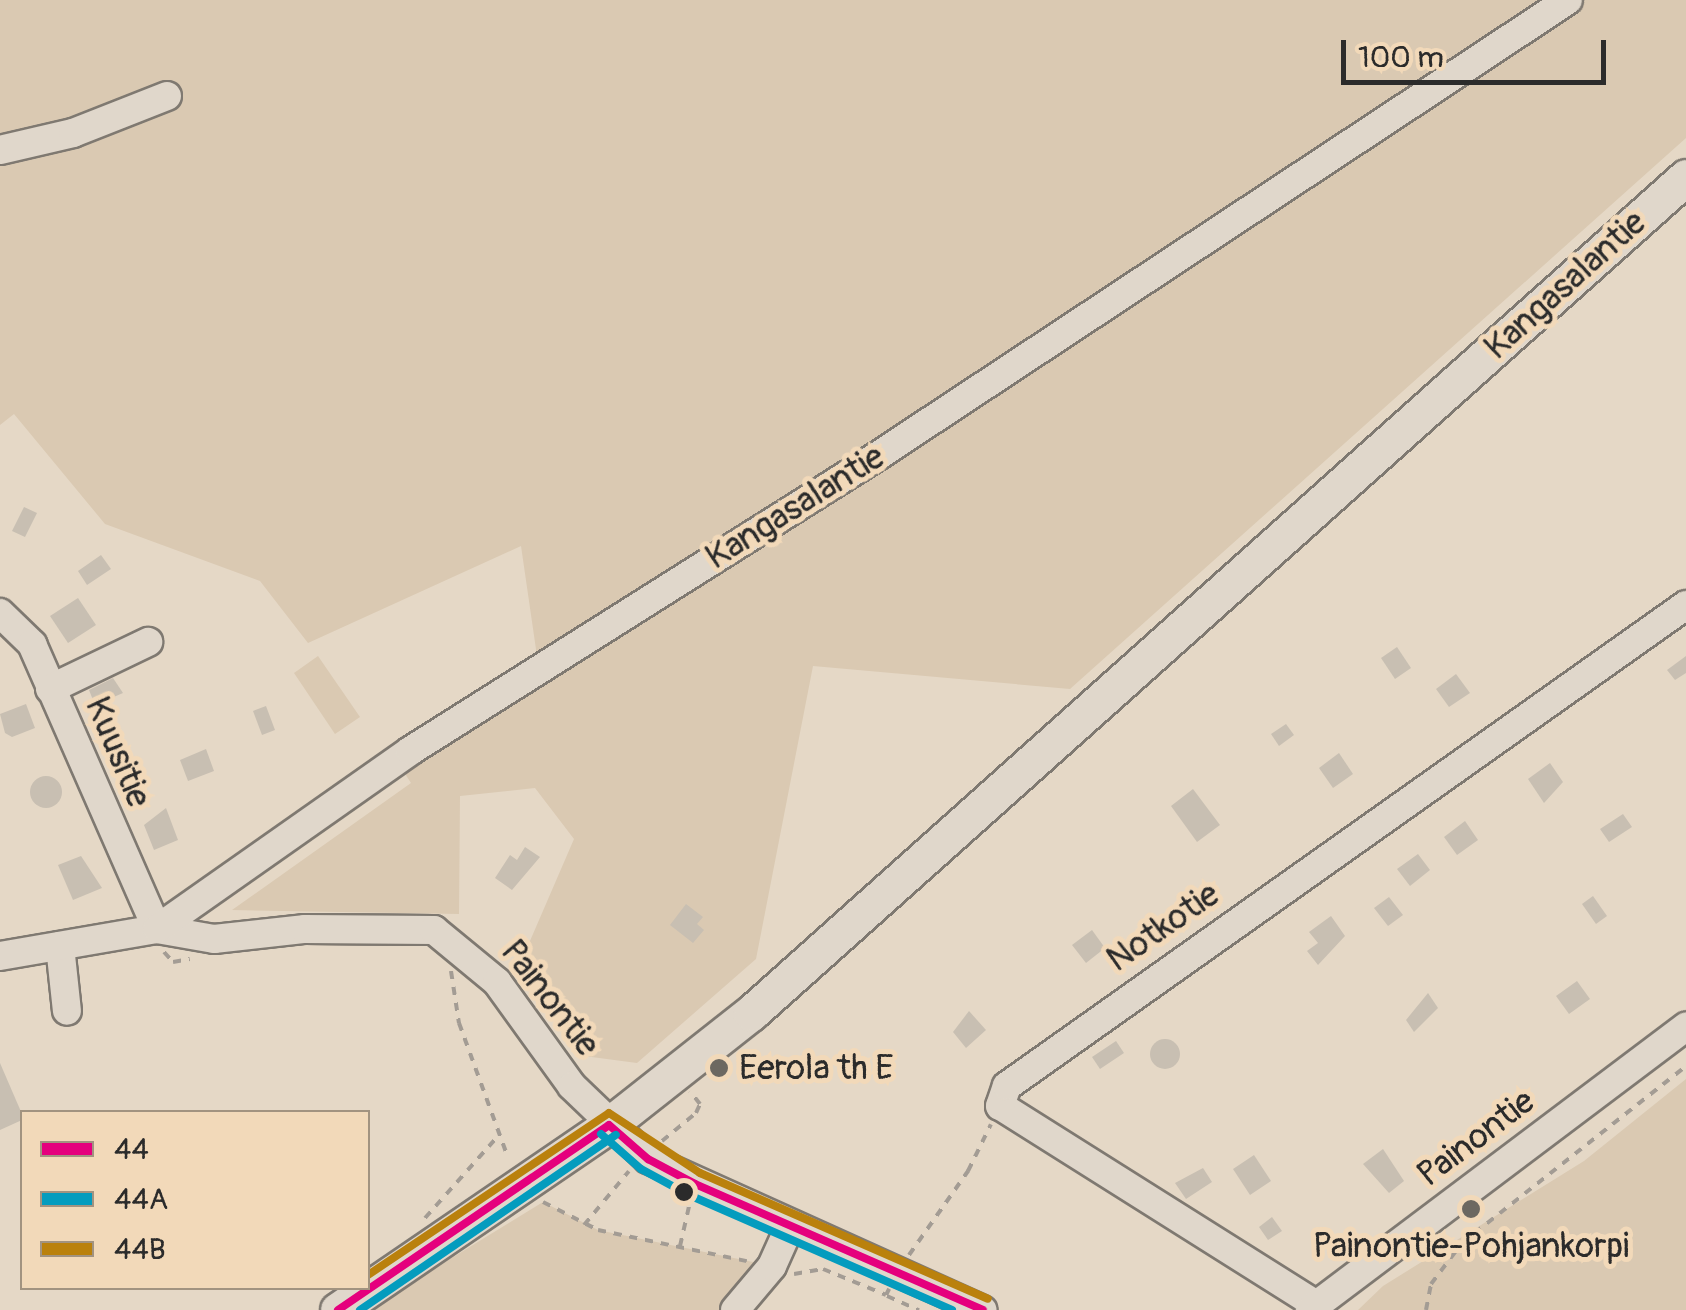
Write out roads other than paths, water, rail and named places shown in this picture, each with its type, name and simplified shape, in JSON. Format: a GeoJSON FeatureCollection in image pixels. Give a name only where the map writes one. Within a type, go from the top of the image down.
{"type":"FeatureCollection","features":[{"type":"Feature","properties":{"kind":"main road","name":"Kangasalantie"},"geometry":{"type":"LineString","coordinates":[[370,1288],[609,1125],[752,1013],[1686,177]]}},
{"type":"Feature","properties":{"kind":"main road","name":"Kangasalantie"},"geometry":{"type":"LineString","coordinates":[[338,1310],[367,1290]]}},
{"type":"Feature","properties":{"kind":"street","name":"Kangasalantie"},"geometry":{"type":"LineString","coordinates":[[0,956],[157,929],[410,751],[892,446],[1568,0]]}},
{"type":"Feature","properties":{"kind":"street"},"geometry":{"type":"LineString","coordinates":[[0,150],[73,133],[167,96]]}},
{"type":"Feature","properties":{"kind":"street","name":"Notkotie"},"geometry":{"type":"LineString","coordinates":[[1313,1307],[1000,1106],[1007,1086],[1686,605]]}},
{"type":"Feature","properties":{"kind":"street","name":"Kuusitie"},"geometry":{"type":"LineString","coordinates":[[0,612],[32,644],[157,929]]}},
{"type":"Feature","properties":{"kind":"street"},"geometry":{"type":"LineString","coordinates":[[50,689],[148,642]]}},
{"type":"Feature","properties":{"kind":"street","name":"Painontie"},"geometry":{"type":"LineString","coordinates":[[157,929],[214,939],[306,929],[434,930],[464,950],[496,982],[609,1125],[648,1159],[983,1310]]}},
{"type":"Feature","properties":{"kind":"street"},"geometry":{"type":"LineString","coordinates":[[60,946],[66,1010]]}},
{"type":"Feature","properties":{"kind":"street","name":"Painontie"},"geometry":{"type":"LineString","coordinates":[[1313,1307],[1686,1027]]}},
{"type":"Feature","properties":{"kind":"street"},"geometry":{"type":"LineString","coordinates":[[734,1310],[772,1266],[790,1226]]}},
{"type":"Feature","properties":{"kind":"place","name":"Eerola th E"},"geometry":{"type":"Point","coordinates":[719,1068]}},
{"type":"Feature","properties":{"kind":"place","name":"Painontie-Pohjankorpi"},"geometry":{"type":"Point","coordinates":[1471,1209]}}]}
